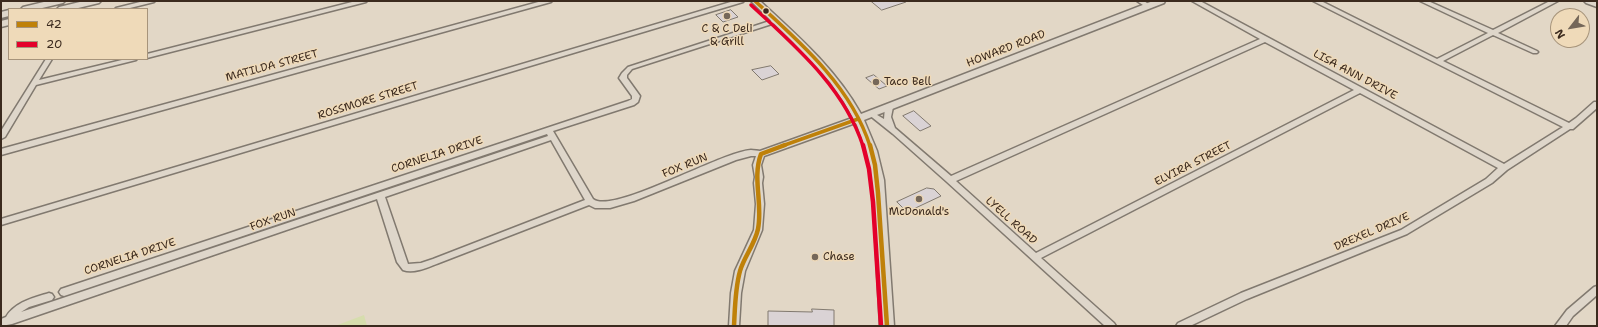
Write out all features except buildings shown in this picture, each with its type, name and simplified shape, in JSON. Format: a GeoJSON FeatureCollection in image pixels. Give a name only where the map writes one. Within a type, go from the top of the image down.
{"type":"FeatureCollection","features":[{"type":"Feature","properties":{"kind":"highway"},"geometry":{"type":"LineString","coordinates":[[30,8],[60,1]]}},
{"type":"Feature","properties":{"kind":"highway"},"geometry":{"type":"LineString","coordinates":[[66,8],[96,1]]}},
{"type":"Feature","properties":{"kind":"highway"},"geometry":{"type":"LineString","coordinates":[[1589,1],[1597,4]]}},
{"type":"Feature","properties":{"kind":"main road"},"geometry":{"type":"LineString","coordinates":[[754,1],[810,52],[829,73],[841,89],[865,132],[874,158],[878,180],[887,326]]}},
{"type":"Feature","properties":{"kind":"main road","name":"HOWARD ROAD"},"geometry":{"type":"LineString","coordinates":[[858,119],[1161,1]]}},
{"type":"Feature","properties":{"kind":"street"},"geometry":{"type":"LineString","coordinates":[[122,8],[152,1]]}},
{"type":"Feature","properties":{"kind":"street"},"geometry":{"type":"LineString","coordinates":[[148,56],[364,1]]}},
{"type":"Feature","properties":{"kind":"street","name":"MATILDA STREET"},"geometry":{"type":"LineString","coordinates":[[1,152],[549,1]]}},
{"type":"Feature","properties":{"kind":"street","name":"ROSSMORE STREET"},"geometry":{"type":"LineString","coordinates":[[1,222],[741,1]]}},
{"type":"Feature","properties":{"kind":"street"},"geometry":{"type":"LineString","coordinates":[[1140,1],[1148,6]]}},
{"type":"Feature","properties":{"kind":"street","name":"LISA ANN DRIVE"},"geometry":{"type":"LineString","coordinates":[[1195,1],[1504,168]]}},
{"type":"Feature","properties":{"kind":"street"},"geometry":{"type":"LineString","coordinates":[[1316,1],[1570,127]]}},
{"type":"Feature","properties":{"kind":"street"},"geometry":{"type":"LineString","coordinates":[[1423,1],[1535,52]]}},
{"type":"Feature","properties":{"kind":"street"},"geometry":{"type":"LineString","coordinates":[[1438,61],[1555,1]]}},
{"type":"Feature","properties":{"kind":"street","name":"CORNELIA DRIVE"},"geometry":{"type":"LineString","coordinates":[[64,292],[550,134],[631,103],[635,100],[636,96],[623,78],[624,74],[630,68],[776,21]]}},
{"type":"Feature","properties":{"kind":"street"},"geometry":{"type":"LineString","coordinates":[[950,180],[1265,39]]}},
{"type":"Feature","properties":{"kind":"street"},"geometry":{"type":"LineString","coordinates":[[1,137],[48,60]]}},
{"type":"Feature","properties":{"kind":"street"},"geometry":{"type":"LineString","coordinates":[[33,84],[130,60]]}},
{"type":"Feature","properties":{"kind":"street","name":"ELVIRA STREET"},"geometry":{"type":"LineString","coordinates":[[1035,257],[1360,90]]}},
{"type":"Feature","properties":{"kind":"street","name":"DREXEL DRIVE"},"geometry":{"type":"LineString","coordinates":[[1181,326],[1244,296],[1404,232],[1489,181],[1504,168],[1580,120],[1597,104]]}},
{"type":"Feature","properties":{"kind":"street","name":"LYELL ROAD"},"geometry":{"type":"LineString","coordinates":[[889,107],[886,115],[887,120],[896,132]]}},
{"type":"Feature","properties":{"kind":"street","name":"LYELL ROAD"},"geometry":{"type":"LineString","coordinates":[[872,114],[896,132],[1111,326]]}},
{"type":"Feature","properties":{"kind":"street","name":"FOX RUN"},"geometry":{"type":"LineString","coordinates":[[590,201],[595,205],[610,205],[632,199],[742,155],[751,153],[761,154],[858,119]]}},
{"type":"Feature","properties":{"kind":"street"},"geometry":{"type":"LineString","coordinates":[[380,195],[402,262],[406,268],[411,269],[436,261],[590,201],[550,134]]}},
{"type":"Feature","properties":{"kind":"street","name":"FOX RUN"},"geometry":{"type":"LineString","coordinates":[[5,322],[380,195],[550,134]]}},
{"type":"Feature","properties":{"kind":"street"},"geometry":{"type":"LineString","coordinates":[[734,326],[736,293],[740,271],[750,245],[758,230],[760,204],[757,165],[761,154]]}},
{"type":"Feature","properties":{"kind":"street"},"geometry":{"type":"LineString","coordinates":[[1560,326],[1570,313],[1597,290]]}},
{"type":"Feature","properties":{"kind":"street"},"geometry":{"type":"LineString","coordinates":[[5,322],[14,312],[23,306],[49,297]]}},
{"type":"Feature","properties":{"kind":"green space"},"geometry":{"type":"Polygon","coordinates":[[[364,315],[367,326],[335,326],[364,315]]]}},
{"type":"Feature","properties":{"kind":"transit line","name":"42"},"geometry":{"type":"LineString","coordinates":[[755,1],[800,43],[828,74],[841,90],[862,125],[875,165],[877,179],[887,326]]}},
{"type":"Feature","properties":{"kind":"transit line","name":"20"},"geometry":{"type":"LineString","coordinates":[[751,5],[789,40],[824,77],[844,105],[860,137],[872,186],[881,326]]}},
{"type":"Feature","properties":{"kind":"transit line","name":"42"},"geometry":{"type":"LineString","coordinates":[[734,326],[736,293],[740,271],[758,230],[760,204],[757,165],[761,154],[858,119]]}},
{"type":"Feature","properties":{"kind":"place","name":"C & C Deli & Grill"},"geometry":{"type":"Point","coordinates":[727,16]}},
{"type":"Feature","properties":{"kind":"place","name":"Taco Bell"},"geometry":{"type":"Point","coordinates":[876,82]}},
{"type":"Feature","properties":{"kind":"place","name":"McDonald's"},"geometry":{"type":"Point","coordinates":[919,199]}},
{"type":"Feature","properties":{"kind":"place","name":"Chase"},"geometry":{"type":"Point","coordinates":[815,257]}}]}
